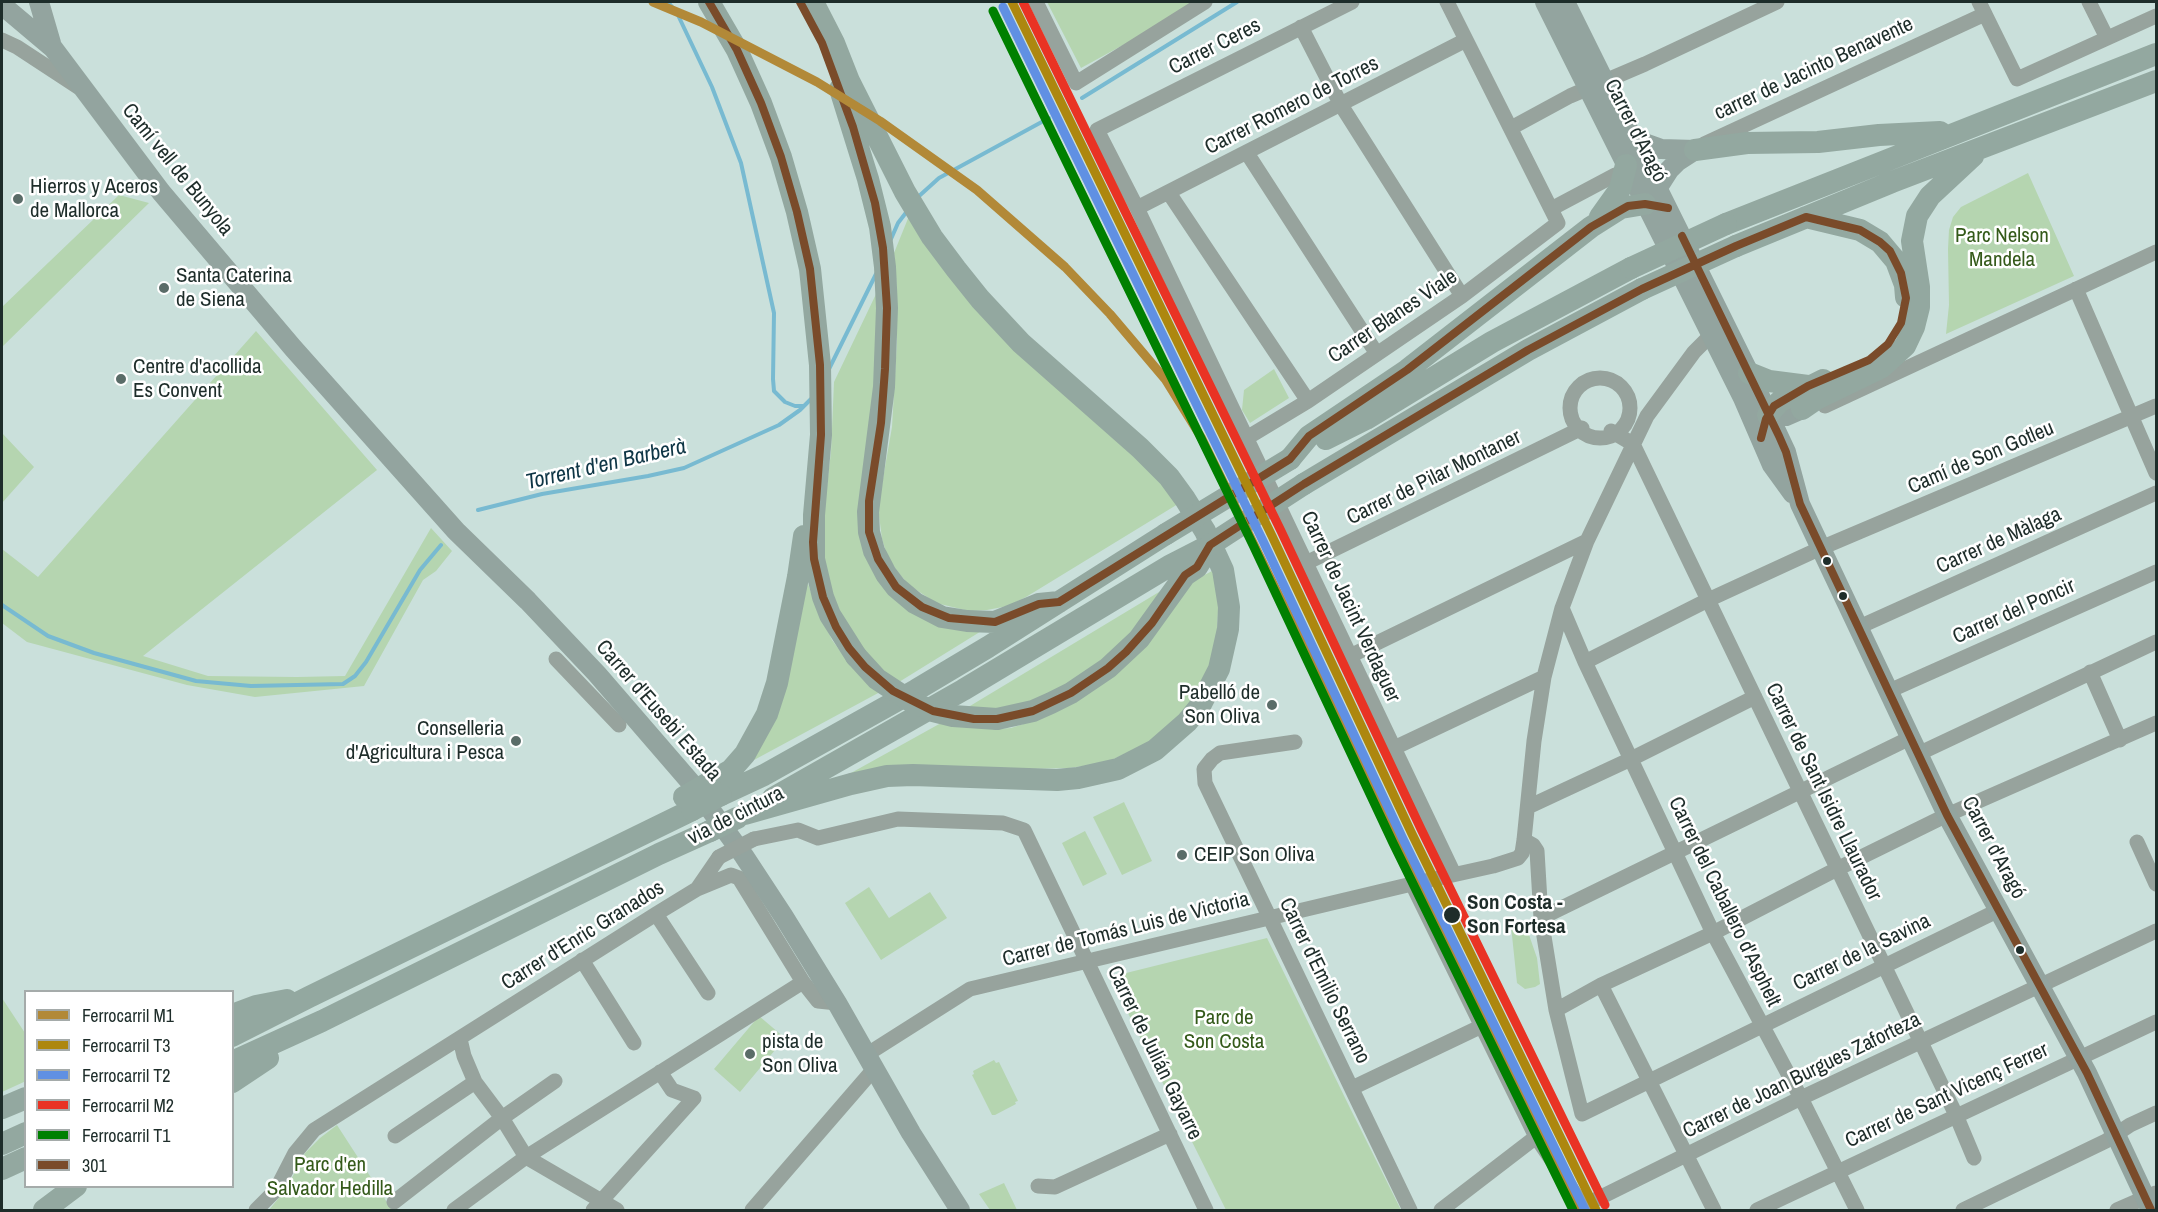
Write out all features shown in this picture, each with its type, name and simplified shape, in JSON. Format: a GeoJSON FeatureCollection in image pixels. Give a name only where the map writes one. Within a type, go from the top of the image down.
{"type":"FeatureCollection","features":[{"type":"Feature","properties":{"kind":"highway"},"geometry":{"type":"LineString","coordinates":[[709,2],[737,50],[761,103],[781,157],[797,212],[810,269],[820,365],[820,462],[814,515],[814,559],[830,615],[856,656],[877,680],[912,702],[953,716],[997,719],[1033,711],[1071,693],[1108,668],[1126,652],[1152,623],[1185,575],[1197,567],[1210,545]]}},
{"type":"Feature","properties":{"kind":"highway"},"geometry":{"type":"LineString","coordinates":[[800,2],[822,43],[841,91],[861,151],[880,227],[887,288],[886,349],[883,407],[868,512],[872,542],[882,567],[896,587],[915,603],[936,614],[956,620],[994,622],[1039,604],[1059,602]]}},
{"type":"Feature","properties":{"kind":"highway"},"geometry":{"type":"LineString","coordinates":[[741,816],[887,776],[1057,780],[1088,777],[1118,769],[1155,750],[1187,722],[1210,688],[1225,649],[1229,607],[1223,570],[1205,531],[1180,490],[1140,448],[1050,371],[994,315],[956,269],[905,192],[849,81],[834,43],[813,2]]}},
{"type":"Feature","properties":{"kind":"highway"},"geometry":{"type":"LineString","coordinates":[[826,2],[846,50],[849,81]]}},
{"type":"Feature","properties":{"kind":"highway","name":"via de cintura"},"geometry":{"type":"LineString","coordinates":[[715,788],[764,775],[888,706],[988,647],[1166,534],[1290,459],[1339,431],[1366,419],[1492,342],[1631,268],[1726,224],[2157,54]]}},
{"type":"Feature","properties":{"kind":"highway","name":"via de cintura"},"geometry":{"type":"LineString","coordinates":[[321,1021],[659,854],[741,816],[953,696],[1210,545],[1304,484],[1528,350],[1642,290],[1736,246],[1806,217],[2157,81]]}},
{"type":"Feature","properties":{"kind":"highway"},"geometry":{"type":"LineString","coordinates":[[1695,150],[1747,143],[1818,142],[1879,135],[1959,131]]}},
{"type":"Feature","properties":{"kind":"highway"},"geometry":{"type":"LineString","coordinates":[[1806,217],[1860,230],[1881,242],[1890,251],[1899,267],[1905,285],[1905,311],[1896,333],[1879,353],[1858,365],[1808,386],[1774,405],[1785,413],[1882,367],[1905,346],[1914,327],[1919,307],[1919,287],[1912,241],[1917,216],[1930,196],[1983,147]]}},
{"type":"Feature","properties":{"kind":"highway"},"geometry":{"type":"LineString","coordinates":[[1592,227],[1620,189],[1621,170]]}},
{"type":"Feature","properties":{"kind":"highway"},"geometry":{"type":"LineString","coordinates":[[1290,459],[1309,436],[1407,370],[1592,227],[1622,208],[1652,197]]}},
{"type":"Feature","properties":{"kind":"highway"},"geometry":{"type":"LineString","coordinates":[[1749,373],[1769,381],[1808,386]]}},
{"type":"Feature","properties":{"kind":"highway"},"geometry":{"type":"LineString","coordinates":[[234,1035],[631,840],[715,788],[745,754],[761,728],[773,699],[798,577],[815,422],[821,401]]}},
{"type":"Feature","properties":{"kind":"highway"},"geometry":{"type":"LineString","coordinates":[[234,1014],[256,1006],[309,997]]}},
{"type":"Feature","properties":{"kind":"highway"},"geometry":{"type":"LineString","coordinates":[[234,1061],[321,1021]]}},
{"type":"Feature","properties":{"kind":"highway"},"geometry":{"type":"LineString","coordinates":[[234,1081],[321,1021]]}},
{"type":"Feature","properties":{"kind":"highway"},"geometry":{"type":"LineString","coordinates":[[2,1108],[24,1099]]}},
{"type":"Feature","properties":{"kind":"highway"},"geometry":{"type":"LineString","coordinates":[[2,1144],[24,1134]]}},
{"type":"Feature","properties":{"kind":"highway"},"geometry":{"type":"LineString","coordinates":[[2,1169],[24,1159]]}},
{"type":"Feature","properties":{"kind":"highway"},"geometry":{"type":"LineString","coordinates":[[44,1210],[73,1188]]}},
{"type":"Feature","properties":{"kind":"main road"},"geometry":{"type":"LineString","coordinates":[[39,2],[53,48]]}},
{"type":"Feature","properties":{"kind":"main road","name":"Carrer d'Aragó"},"geometry":{"type":"LineString","coordinates":[[1545,2],[1596,85],[1633,139],[1652,197],[1711,335],[1746,405],[1770,437],[1786,452],[1800,504],[1947,815],[2079,1057],[2151,1200]]}},
{"type":"Feature","properties":{"kind":"main road","name":"Carrer d'Aragó"},"geometry":{"type":"LineString","coordinates":[[1565,2],[1596,85],[1621,170],[1668,208],[1749,373],[1785,413]]}},
{"type":"Feature","properties":{"kind":"main road","name":"Camí vell de Bunyola"},"geometry":{"type":"LineString","coordinates":[[2,5],[53,48],[161,192],[293,348],[456,531]]}},
{"type":"Feature","properties":{"kind":"main road"},"geometry":{"type":"LineString","coordinates":[[1633,139],[1661,149],[1695,150]]}},
{"type":"Feature","properties":{"kind":"main road"},"geometry":{"type":"LineString","coordinates":[[1652,197],[1678,160],[1695,150]]}},
{"type":"Feature","properties":{"kind":"main road"},"geometry":{"type":"LineString","coordinates":[[1746,405],[1785,413],[1770,437]]}},
{"type":"Feature","properties":{"kind":"main road","name":"Carrer d'Eusebi Estada"},"geometry":{"type":"LineString","coordinates":[[456,531],[528,601],[597,674],[692,784],[744,856],[837,1003],[960,1210]]}},
{"type":"Feature","properties":{"kind":"street"},"geometry":{"type":"LineString","coordinates":[[1036,2],[1076,83],[1205,2]]}},
{"type":"Feature","properties":{"kind":"street","name":"Carrer Ceres"},"geometry":{"type":"LineString","coordinates":[[1097,130],[1352,2]]}},
{"type":"Feature","properties":{"kind":"street"},"geometry":{"type":"LineString","coordinates":[[1447,2],[1555,216]]}},
{"type":"Feature","properties":{"kind":"street"},"geometry":{"type":"LineString","coordinates":[[1511,128],[1596,85],[1777,2]]}},
{"type":"Feature","properties":{"kind":"street"},"geometry":{"type":"LineString","coordinates":[[2089,2],[2107,38]]}},
{"type":"Feature","properties":{"kind":"street"},"geometry":{"type":"LineString","coordinates":[[1982,8],[2017,79],[2157,16]]}},
{"type":"Feature","properties":{"kind":"street","name":"carrer de Jacinto Benavente"},"geometry":{"type":"LineString","coordinates":[[1695,150],[1712,139],[1982,8]]}},
{"type":"Feature","properties":{"kind":"street"},"geometry":{"type":"LineString","coordinates":[[1301,27],[1341,105],[1462,296]]}},
{"type":"Feature","properties":{"kind":"street"},"geometry":{"type":"LineString","coordinates":[[2,40],[34,57],[87,93]]}},
{"type":"Feature","properties":{"kind":"street","name":"Carrer Romero de Torres"},"geometry":{"type":"LineString","coordinates":[[1137,208],[1466,40]]}},
{"type":"Feature","properties":{"kind":"street","name":"Carrer de Jacint Verdaguer"},"geometry":{"type":"LineString","coordinates":[[1097,130],[1137,208],[1454,874]]}},
{"type":"Feature","properties":{"kind":"street"},"geometry":{"type":"LineString","coordinates":[[1247,153],[1377,354]]}},
{"type":"Feature","properties":{"kind":"street","name":"Carrer Blanes Viale"},"geometry":{"type":"LineString","coordinates":[[1245,439],[1308,401],[1462,296],[1555,216],[1621,170]]}},
{"type":"Feature","properties":{"kind":"street"},"geometry":{"type":"LineString","coordinates":[[1169,193],[1308,401]]}},
{"type":"Feature","properties":{"kind":"street"},"geometry":{"type":"LineString","coordinates":[[1785,413],[1824,407],[1882,381],[1939,351],[2157,252]]}},
{"type":"Feature","properties":{"kind":"street"},"geometry":{"type":"LineString","coordinates":[[2076,289],[2157,473]]}},
{"type":"Feature","properties":{"kind":"street"},"geometry":{"type":"LineString","coordinates":[[1711,335],[1694,352],[1647,416],[1633,444],[1587,541],[1562,608],[1544,677],[1534,741],[1524,840],[1533,845],[1536,851],[1541,918],[1556,1010],[1601,985],[1713,933],[1837,868],[1947,815],[2157,723]]}},
{"type":"Feature","properties":{"kind":"street"},"geometry":{"type":"LineString","coordinates":[[1593,379],[1611,382],[1621,387],[1627,395],[1630,406],[1623,426],[1597,438],[1581,429],[1571,414],[1573,396],[1585,382],[1593,379]]}},
{"type":"Feature","properties":{"kind":"street","name":"Camí de Son Gotleu"},"geometry":{"type":"LineString","coordinates":[[1585,662],[1708,600],[1821,548],[2157,406]]}},
{"type":"Feature","properties":{"kind":"street","name":"Carrer de Pilar Montaner"},"geometry":{"type":"LineString","coordinates":[[1306,563],[1581,429]]}},
{"type":"Feature","properties":{"kind":"street"},"geometry":{"type":"LineString","coordinates":[[1613,432],[1633,444]]}},
{"type":"Feature","properties":{"kind":"street","name":"Carrer de Sant Isidre Llaurador"},"geometry":{"type":"LineString","coordinates":[[1633,444],[1956,1115],[1974,1158]]}},
{"type":"Feature","properties":{"kind":"street","name":"Carrer de Màlaga"},"geometry":{"type":"LineString","coordinates":[[1859,627],[2157,493]]}},
{"type":"Feature","properties":{"kind":"street"},"geometry":{"type":"LineString","coordinates":[[1350,656],[1587,541]]}},
{"type":"Feature","properties":{"kind":"street","name":"Carrer del Poncir"},"geometry":{"type":"LineString","coordinates":[[1888,691],[2157,572]]}},
{"type":"Feature","properties":{"kind":"street","name":"Carrer del Caballero d'Asphelt"},"geometry":{"type":"LineString","coordinates":[[1562,608],[1585,662],[1713,933],[1801,1098],[1857,1210]]}},
{"type":"Feature","properties":{"kind":"street"},"geometry":{"type":"LineString","coordinates":[[1541,918],[1800,790],[1914,746],[2157,642]]}},
{"type":"Feature","properties":{"kind":"street"},"geometry":{"type":"LineString","coordinates":[[556,659],[619,725]]}},
{"type":"Feature","properties":{"kind":"street"},"geometry":{"type":"LineString","coordinates":[[2090,672],[2120,740]]}},
{"type":"Feature","properties":{"kind":"street"},"geometry":{"type":"LineString","coordinates":[[1394,748],[1544,677]]}},
{"type":"Feature","properties":{"kind":"street"},"geometry":{"type":"LineString","coordinates":[[1528,807],[1755,697]]}},
{"type":"Feature","properties":{"kind":"street","name":"Carrer d'Emilio Serrano"},"geometry":{"type":"LineString","coordinates":[[1295,742],[1220,753],[1204,769],[1205,783],[1410,1210]]}},
{"type":"Feature","properties":{"kind":"street","name":"Carrer de Julián Gayarre"},"geometry":{"type":"LineString","coordinates":[[697,889],[719,857],[754,839],[798,830],[818,838],[898,819],[1003,823],[1024,830],[1206,1210]]}},
{"type":"Feature","properties":{"kind":"street","name":"Carrer de Tomás Luis de Victoria"},"geometry":{"type":"LineString","coordinates":[[752,1210],[870,1062],[970,989],[1514,861],[1522,854],[1524,840]]}},
{"type":"Feature","properties":{"kind":"street"},"geometry":{"type":"LineString","coordinates":[[2137,842],[2157,884]]}},
{"type":"Feature","properties":{"kind":"street","name":"Carrer d'Enric Granados"},"geometry":{"type":"LineString","coordinates":[[255,1210],[276,1190],[295,1153],[314,1130],[697,889],[731,875],[739,878],[803,982]]}},
{"type":"Feature","properties":{"kind":"street"},"geometry":{"type":"LineString","coordinates":[[1412,884],[1536,1137],[1585,1208]]}},
{"type":"Feature","properties":{"kind":"street","name":"Carrer de la Savina"},"geometry":{"type":"LineString","coordinates":[[1556,1010],[1582,1114],[1999,910]]}},
{"type":"Feature","properties":{"kind":"street"},"geometry":{"type":"LineString","coordinates":[[656,914],[708,993]]}},
{"type":"Feature","properties":{"kind":"street","name":"Carrer de Joan Burgues Zaforteza"},"geometry":{"type":"LineString","coordinates":[[1585,1208],[1801,1098],[2157,931]]}},
{"type":"Feature","properties":{"kind":"street"},"geometry":{"type":"LineString","coordinates":[[582,960],[634,1043]]}},
{"type":"Feature","properties":{"kind":"street"},"geometry":{"type":"LineString","coordinates":[[454,1210],[526,1157],[803,982],[818,1000],[837,1003]]}},
{"type":"Feature","properties":{"kind":"street"},"geometry":{"type":"LineString","coordinates":[[1601,985],[1714,1210]]}},
{"type":"Feature","properties":{"kind":"street","name":"Carrer de Sant Vicenç Ferrer"},"geometry":{"type":"LineString","coordinates":[[1757,1210],[2157,1022]]}},
{"type":"Feature","properties":{"kind":"street"},"geometry":{"type":"LineString","coordinates":[[1352,1088],[1482,1026]]}},
{"type":"Feature","properties":{"kind":"street"},"geometry":{"type":"LineString","coordinates":[[460,1039],[464,1056],[475,1082],[502,1118],[526,1157],[597,1206],[617,1210]]}},
{"type":"Feature","properties":{"kind":"street"},"geometry":{"type":"LineString","coordinates":[[597,1206],[694,1098],[672,1090],[660,1072]]}},
{"type":"Feature","properties":{"kind":"street"},"geometry":{"type":"LineString","coordinates":[[394,1202],[502,1118],[555,1081]]}},
{"type":"Feature","properties":{"kind":"street"},"geometry":{"type":"LineString","coordinates":[[395,1136],[475,1082]]}},
{"type":"Feature","properties":{"kind":"street"},"geometry":{"type":"LineString","coordinates":[[1963,1210],[2106,1141],[2157,1113]]}},
{"type":"Feature","properties":{"kind":"street"},"geometry":{"type":"LineString","coordinates":[[1038,1186],[1055,1187],[1170,1134]]}},
{"type":"Feature","properties":{"kind":"street"},"geometry":{"type":"LineString","coordinates":[[1441,1210],[1536,1137]]}},
{"type":"Feature","properties":{"kind":"street"},"geometry":{"type":"LineString","coordinates":[[2117,1210],[2151,1200]]}},
{"type":"Feature","properties":{"kind":"green space"},"geometry":{"type":"Polygon","coordinates":[[[1047,2],[1202,2],[1081,68],[1047,2]]]}},
{"type":"Feature","properties":{"kind":"green space","name":"Parc Nelson Mandela"},"geometry":{"type":"Polygon","coordinates":[[[2028,173],[2074,276],[1946,334],[1949,305],[1949,230],[1953,217],[1961,207],[2028,173]]]}},
{"type":"Feature","properties":{"kind":"green space"},"geometry":{"type":"Polygon","coordinates":[[[119,195],[149,203],[2,347],[2,307],[119,195]]]}},
{"type":"Feature","properties":{"kind":"green space"},"geometry":{"type":"Polygon","coordinates":[[[909,216],[1156,475],[1178,504],[1008,606],[969,611],[936,603],[909,585],[897,571],[887,555],[882,539],[878,507],[892,427],[897,341],[894,253],[909,216]]]}},
{"type":"Feature","properties":{"kind":"green space"},"geometry":{"type":"Polygon","coordinates":[[[877,292],[873,569],[983,630],[899,682],[887,674],[860,647],[833,599],[825,560],[824,511],[831,452],[834,382],[877,292]]]}},
{"type":"Feature","properties":{"kind":"green space"},"geometry":{"type":"Polygon","coordinates":[[[256,331],[377,470],[143,656],[208,676],[345,676],[431,528],[452,551],[436,571],[423,580],[364,686],[255,697],[187,685],[27,642],[2,623],[2,549],[38,577],[256,331]]]}},
{"type":"Feature","properties":{"kind":"green space"},"geometry":{"type":"Polygon","coordinates":[[[1274,369],[1289,398],[1250,423],[1242,410],[1244,390],[1274,369]]]}},
{"type":"Feature","properties":{"kind":"green space"},"geometry":{"type":"Polygon","coordinates":[[[2,433],[34,467],[2,503],[2,433]]]}},
{"type":"Feature","properties":{"kind":"green space"},"geometry":{"type":"Polygon","coordinates":[[[1214,570],[1219,592],[1216,650],[1198,694],[1157,739],[1105,763],[1069,768],[851,773],[941,723],[997,729],[1011,728],[1045,717],[1191,582],[1214,570]]]}},
{"type":"Feature","properties":{"kind":"green space"},"geometry":{"type":"Polygon","coordinates":[[[807,581],[832,640],[852,667],[880,692],[754,760],[807,581]]]}},
{"type":"Feature","properties":{"kind":"green space"},"geometry":{"type":"Polygon","coordinates":[[[1164,589],[1143,625],[1074,683],[1012,709],[965,709],[1164,589]]]}},
{"type":"Feature","properties":{"kind":"green space"},"geometry":{"type":"Polygon","coordinates":[[[1124,802],[1152,861],[1122,875],[1093,817],[1124,802]]]}},
{"type":"Feature","properties":{"kind":"green space"},"geometry":{"type":"Polygon","coordinates":[[[1085,831],[1107,874],[1083,886],[1062,843],[1085,831]]]}},
{"type":"Feature","properties":{"kind":"green space"},"geometry":{"type":"Polygon","coordinates":[[[869,887],[889,918],[930,892],[947,918],[881,960],[845,903],[869,887]]]}},
{"type":"Feature","properties":{"kind":"green space"},"geometry":{"type":"Polygon","coordinates":[[[1515,921],[1521,921],[1527,929],[1537,958],[1540,984],[1535,987],[1525,989],[1517,983],[1511,926],[1515,921]]]}},
{"type":"Feature","properties":{"kind":"green space","name":"Parc de Son Costa"},"geometry":{"type":"Polygon","coordinates":[[[1267,938],[1401,1210],[1226,1210],[1110,977],[1267,938]]]}},
{"type":"Feature","properties":{"kind":"green space"},"geometry":{"type":"Polygon","coordinates":[[[2,998],[24,1031],[24,1082],[2,1092],[2,998]]]}},
{"type":"Feature","properties":{"kind":"green space","name":"pista de Son Oliva"},"geometry":{"type":"Polygon","coordinates":[[[759,1016],[785,1038],[740,1092],[714,1069],[759,1016]]]}},
{"type":"Feature","properties":{"kind":"green space"},"geometry":{"type":"Polygon","coordinates":[[[994,1060],[996,1063],[999,1062],[1018,1101],[992,1115],[972,1075],[973,1071],[994,1060]]]}},
{"type":"Feature","properties":{"kind":"green space","name":"Parc d'en Salvador Hedilla"},"geometry":{"type":"Polygon","coordinates":[[[337,1125],[392,1210],[269,1210],[286,1189],[305,1153],[337,1125]]]}},
{"type":"Feature","properties":{"kind":"green space"},"geometry":{"type":"Polygon","coordinates":[[[1004,1183],[1017,1210],[990,1210],[979,1194],[1004,1183]]]}},
{"type":"Feature","properties":{"kind":"waterway"},"geometry":{"type":"LineString","coordinates":[[668,2],[677,13],[712,87],[741,163],[774,313],[774,391],[785,402],[795,406],[804,406]]}},
{"type":"Feature","properties":{"kind":"waterway","name":"Torrent d'en Barberà"},"geometry":{"type":"LineString","coordinates":[[1082,98],[1237,2]]}},
{"type":"Feature","properties":{"kind":"waterway","name":"Torrent d'en Barberà"},"geometry":{"type":"LineString","coordinates":[[918,197],[939,178],[1049,118]]}},
{"type":"Feature","properties":{"kind":"waterway","name":"Torrent d'en Barberà"},"geometry":{"type":"LineString","coordinates":[[891,239],[898,223],[908,210]]}},
{"type":"Feature","properties":{"kind":"waterway","name":"Torrent d'en Barberà"},"geometry":{"type":"LineString","coordinates":[[829,369],[876,274]]}},
{"type":"Feature","properties":{"kind":"waterway","name":"Torrent d'en Barberà"},"geometry":{"type":"LineString","coordinates":[[478,510],[542,494],[684,468],[779,425],[811,399]]}},
{"type":"Feature","properties":{"kind":"waterway","name":"Torrent d'en Barberà"},"geometry":{"type":"LineString","coordinates":[[2,605],[48,636],[94,653],[196,681],[251,686],[343,684],[355,676],[366,662],[420,570],[441,545]]}},
{"type":"Feature","properties":{"kind":"rail line","name":"M1"},"geometry":{"type":"LineString","coordinates":[[653,2],[701,22],[817,82],[880,121],[977,190],[1065,267],[1110,314],[1165,379],[1201,437],[1581,1210]]}},
{"type":"Feature","properties":{"kind":"rail line","name":"T3"},"geometry":{"type":"LineString","coordinates":[[1012,2],[1272,536],[1412,834],[1596,1210]]}},
{"type":"Feature","properties":{"kind":"rail line","name":"M2"},"geometry":{"type":"LineString","coordinates":[[1023,2],[1281,531],[1421,829],[1605,1205]]}},
{"type":"Feature","properties":{"kind":"rail line","name":"T2"},"geometry":{"type":"LineString","coordinates":[[1003,7],[1263,541],[1403,839],[1585,1210]]}},
{"type":"Feature","properties":{"kind":"rail line","name":"T1"},"geometry":{"type":"LineString","coordinates":[[993,11],[1253,545],[1393,843],[1573,1210]]}},
{"type":"Feature","properties":{"kind":"transit line","name":"301"},"geometry":{"type":"LineString","coordinates":[[709,2],[737,50],[761,103],[781,157],[810,269],[820,365],[821,435],[813,542],[814,559],[823,597],[836,627],[849,648],[865,667],[893,691],[933,711],[974,719],[997,719],[1033,711],[1071,693],[1108,668],[1126,652],[1152,623],[1185,575],[1197,567],[1210,545],[1304,484],[1528,350],[1642,289],[1806,217],[1860,230],[1890,251],[1901,273],[1906,298],[1901,323],[1888,344],[1869,360],[1808,386],[1774,406],[1766,419],[1761,438]]}},
{"type":"Feature","properties":{"kind":"transit line","name":"301"},"geometry":{"type":"LineString","coordinates":[[800,2],[822,43],[853,127],[875,203],[883,248],[887,308],[885,369],[881,423],[869,501],[869,532],[878,559],[896,587],[922,607],[949,618],[995,622],[1039,604],[1059,602],[1290,459],[1309,436],[1407,370],[1591,227],[1628,206],[1645,204],[1668,208]]}},
{"type":"Feature","properties":{"kind":"transit line","name":"301"},"geometry":{"type":"LineString","coordinates":[[1682,236],[1779,436],[1786,452],[1800,504],[1947,815],[2087,1073],[2151,1210]]}},
{"type":"Feature","properties":{"kind":"place","name":"Hierros y Aceros de Mallorca"},"geometry":{"type":"Point","coordinates":[18,199]}},
{"type":"Feature","properties":{"kind":"place","name":"Santa Caterina de Siena"},"geometry":{"type":"Point","coordinates":[164,288]}},
{"type":"Feature","properties":{"kind":"place","name":"Centre d'acollida Es Convent"},"geometry":{"type":"Point","coordinates":[121,379]}},
{"type":"Feature","properties":{"kind":"place","name":"Pabelló de Son Oliva"},"geometry":{"type":"Point","coordinates":[1272,705]}},
{"type":"Feature","properties":{"kind":"place","name":"Conselleria d'Agricultura i Pesca"},"geometry":{"type":"Point","coordinates":[516,741]}},
{"type":"Feature","properties":{"kind":"place","name":"CEIP Son Oliva"},"geometry":{"type":"Point","coordinates":[1182,855]}},
{"type":"Feature","properties":{"kind":"place","name":"Son Costa - Son Fortesa"},"geometry":{"type":"Point","coordinates":[1452,915]}},
{"type":"Feature","properties":{"kind":"place","name":"pista de Son Oliva"},"geometry":{"type":"Point","coordinates":[750,1054]}}]}
